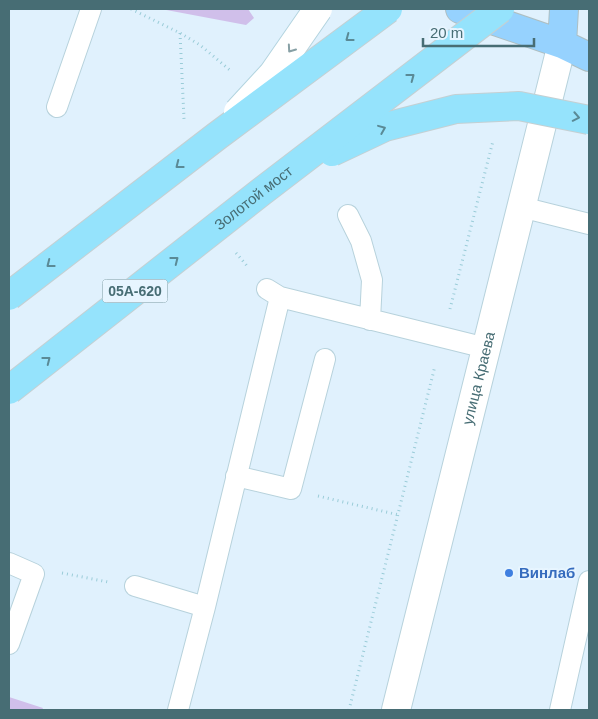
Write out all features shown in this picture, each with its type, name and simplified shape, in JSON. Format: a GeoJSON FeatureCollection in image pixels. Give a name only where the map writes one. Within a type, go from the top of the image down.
{"type":"FeatureCollection","features":[{"type":"Feature","properties":{"kind":"highway"},"geometry":{"type":"LineString","coordinates":[[9,296],[217,136],[388,9]]}},
{"type":"Feature","properties":{"kind":"highway","name":"Золотой мост"},"geometry":{"type":"LineString","coordinates":[[9,390],[261,192],[500,9]]}},
{"type":"Feature","properties":{"kind":"highway"},"geometry":{"type":"LineString","coordinates":[[261,192],[328,154],[385,127],[456,109],[519,106],[589,120]]}},
{"type":"Feature","properties":{"kind":"main road"},"geometry":{"type":"LineString","coordinates":[[460,9],[562,44],[589,57]]}},
{"type":"Feature","properties":{"kind":"main road"},"geometry":{"type":"LineString","coordinates":[[562,44],[564,9]]}},
{"type":"Feature","properties":{"kind":"street"},"geometry":{"type":"LineString","coordinates":[[217,136],[273,74],[318,9]]}},
{"type":"Feature","properties":{"kind":"street","name":"улица Краева"},"geometry":{"type":"LineString","coordinates":[[396,710],[562,44]]}},
{"type":"Feature","properties":{"kind":"lane"},"geometry":{"type":"LineString","coordinates":[[57,107],[90,9]]}},
{"type":"Feature","properties":{"kind":"lane"},"geometry":{"type":"LineString","coordinates":[[521,207],[589,224]]}},
{"type":"Feature","properties":{"kind":"lane"},"geometry":{"type":"LineString","coordinates":[[348,214],[361,241],[372,280],[370,320]]}},
{"type":"Feature","properties":{"kind":"lane"},"geometry":{"type":"LineString","coordinates":[[178,710],[236,476],[273,293],[370,320],[486,348]]}},
{"type":"Feature","properties":{"kind":"lane"},"geometry":{"type":"LineString","coordinates":[[236,476],[291,489],[324,359]]}},
{"type":"Feature","properties":{"kind":"lane"},"geometry":{"type":"LineString","coordinates":[[9,563],[34,574],[9,644]]}},
{"type":"Feature","properties":{"kind":"lane"},"geometry":{"type":"LineString","coordinates":[[560,710],[589,581]]}},
{"type":"Feature","properties":{"kind":"lane"},"geometry":{"type":"LineString","coordinates":[[135,586],[205,606]]}},
{"type":"Feature","properties":{"kind":"path"},"geometry":{"type":"LineString","coordinates":[[349,710],[495,135]]}},
{"type":"Feature","properties":{"kind":"path"},"geometry":{"type":"LineString","coordinates":[[341,502],[399,516]]}},
{"type":"Feature","properties":{"kind":"path"},"geometry":{"type":"LineString","coordinates":[[34,574],[46,572],[62,573],[135,586]]}},
{"type":"Feature","properties":{"kind":"shaded area"},"geometry":{"type":"Polygon","coordinates":[[[161,9],[248,9],[254,18],[246,25],[161,9]]]}},
{"type":"Feature","properties":{"kind":"shaded area"},"geometry":{"type":"Polygon","coordinates":[[[9,697],[43,708],[42,710],[9,710],[9,697]]]}},
{"type":"Feature","properties":{"kind":"place","name":"Винлаб"},"geometry":{"type":"Point","coordinates":[509,573]}}]}
